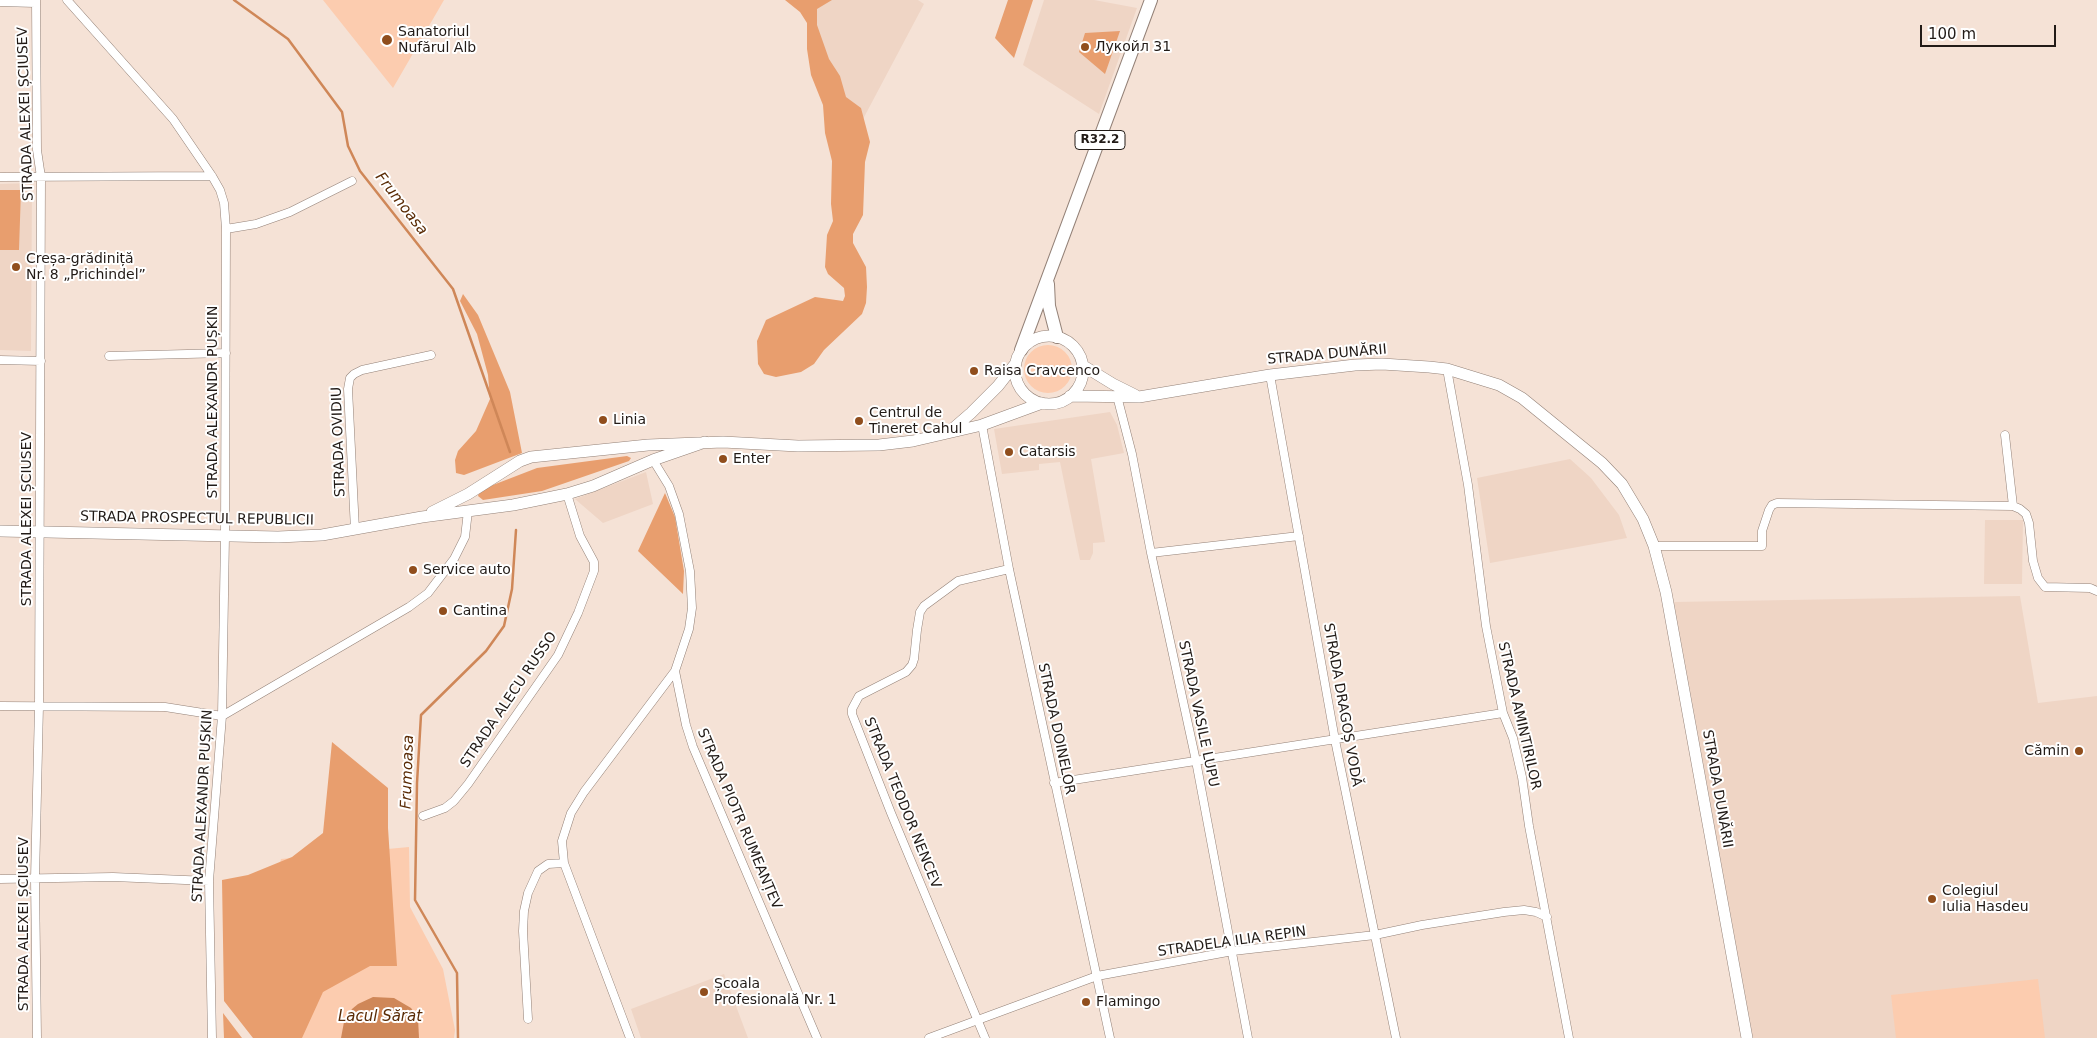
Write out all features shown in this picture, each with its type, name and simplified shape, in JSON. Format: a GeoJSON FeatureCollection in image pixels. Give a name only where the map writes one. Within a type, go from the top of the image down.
{"type":"FeatureCollection","features":[{"type":"Feature","properties":{"kind":"main road","name":"R32.2"},"geometry":{"type":"LineString","coordinates":[[1019,356],[1151,0]]}},
{"type":"Feature","properties":{"kind":"main road","name":"R32.2"},"geometry":{"type":"LineString","coordinates":[[1047,279],[1049,306],[1057,337]]}},
{"type":"Feature","properties":{"kind":"main road"},"geometry":{"type":"LineString","coordinates":[[1040,337],[1057,337],[1074,347],[1079,355],[1082,365],[1079,384],[1070,396],[1057,402],[1042,403],[1032,399],[1020,388],[1015,373],[1019,356],[1030,342],[1040,337]]}},
{"type":"Feature","properties":{"kind":"main road","name":"STRADA PROSPECTUL REPUBLICII"},"geometry":{"type":"LineString","coordinates":[[945,434],[971,413],[998,386],[1019,356]]}},
{"type":"Feature","properties":{"kind":"main road","name":"STRADA DUNĂRII"},"geometry":{"type":"LineString","coordinates":[[1070,396],[1139,397],[1270,375],[1382,364],[1447,369],[1500,385],[1522,398],[1602,463],[1622,484],[1643,519],[1654,546],[1668,601],[1747,1038]]}},
{"type":"Feature","properties":{"kind":"main road"},"geometry":{"type":"LineString","coordinates":[[1082,365],[1112,384],[1139,397]]}},
{"type":"Feature","properties":{"kind":"main road","name":"STRADA PROSPECTUL REPUBLICII"},"geometry":{"type":"LineString","coordinates":[[422,517],[473,491],[525,459],[628,447],[705,442],[860,446],[914,441],[982,425],[1042,403]]}},
{"type":"Feature","properties":{"kind":"main road","name":"STRADA PROSPECTUL REPUBLICII"},"geometry":{"type":"LineString","coordinates":[[0,531],[302,537],[355,530],[422,517],[568,494],[653,460],[705,442]]}},
{"type":"Feature","properties":{"kind":"main road"},"geometry":{"type":"LineString","coordinates":[[628,447],[637,454],[638,459],[631,470]]}},
{"type":"Feature","properties":{"kind":"main road"},"geometry":{"type":"LineString","coordinates":[[473,491],[473,510]]}},
{"type":"Feature","properties":{"kind":"street","name":"STRADA ALEXANDR PUȘKIN"},"geometry":{"type":"LineString","coordinates":[[67,0],[173,119],[212,176],[220,190],[224,203],[226,230],[225,536],[222,716],[209,881],[212,1038]]}},
{"type":"Feature","properties":{"kind":"street"},"geometry":{"type":"LineString","coordinates":[[0,2],[36,2]]}},
{"type":"Feature","properties":{"kind":"street","name":"STRADA ALEXEI ȘCIUSEV"},"geometry":{"type":"LineString","coordinates":[[36,2],[37,150],[41,177],[39,706],[34,878],[38,1038]]}},
{"type":"Feature","properties":{"kind":"street"},"geometry":{"type":"LineString","coordinates":[[0,177],[212,176]]}},
{"type":"Feature","properties":{"kind":"street"},"geometry":{"type":"LineString","coordinates":[[226,230],[256,224],[290,212],[352,181]]}},
{"type":"Feature","properties":{"kind":"street"},"geometry":{"type":"LineString","coordinates":[[109,356],[226,353]]}},
{"type":"Feature","properties":{"kind":"street","name":"STRADA OVIDIU"},"geometry":{"type":"LineString","coordinates":[[355,530],[348,389],[350,378],[362,370],[431,355]]}},
{"type":"Feature","properties":{"kind":"street"},"geometry":{"type":"LineString","coordinates":[[0,360],[41,361]]}},
{"type":"Feature","properties":{"kind":"street","name":"STRADA AMINTIRILOR"},"geometry":{"type":"LineString","coordinates":[[1447,369],[1474,524],[1476,558],[1486,626],[1503,713],[1513,738],[1569,1038]]}},
{"type":"Feature","properties":{"kind":"street","name":"STRADA DRAGOȘ VODĂ"},"geometry":{"type":"LineString","coordinates":[[1270,375],[1335,740],[1396,1038]]}},
{"type":"Feature","properties":{"kind":"street","name":"STRADA VASILE LUPU"},"geometry":{"type":"LineString","coordinates":[[1117,396],[1132,454],[1151,553],[1196,761],[1248,1038]]}},
{"type":"Feature","properties":{"kind":"street","name":"STRADA DOINELOR"},"geometry":{"type":"LineString","coordinates":[[982,425],[1009,569],[1110,1038]]}},
{"type":"Feature","properties":{"kind":"street"},"geometry":{"type":"LineString","coordinates":[[2005,435],[2013,506]]}},
{"type":"Feature","properties":{"kind":"street","name":"STRADA PIOTR RUMEANȚEV"},"geometry":{"type":"LineString","coordinates":[[653,460],[669,486],[679,514],[690,571],[692,608],[689,629],[675,672],[693,747],[818,1038]]}},
{"type":"Feature","properties":{"kind":"street","name":"STRADA ALECU RUSSO"},"geometry":{"type":"LineString","coordinates":[[423,816],[445,808],[454,801],[468,784],[558,655],[575,620],[594,572],[594,562],[580,536],[568,494]]}},
{"type":"Feature","properties":{"kind":"street"},"geometry":{"type":"LineString","coordinates":[[1654,546],[1762,546],[1762,532],[1769,510],[1777,503],[2013,506],[2026,514],[2029,523],[2033,561],[2038,578],[2045,586],[2097,590]]}},
{"type":"Feature","properties":{"kind":"street"},"geometry":{"type":"LineString","coordinates":[[0,706],[165,707],[222,716],[409,607],[428,593],[454,559],[465,537],[473,510]]}},
{"type":"Feature","properties":{"kind":"street"},"geometry":{"type":"LineString","coordinates":[[1151,553],[1299,536]]}},
{"type":"Feature","properties":{"kind":"street","name":"STRADA TEODOR NENCEV"},"geometry":{"type":"LineString","coordinates":[[985,1038],[891,813],[852,714],[852,709],[853,703],[859,696],[906,672],[912,665],[916,630],[920,612],[924,606],[958,581],[1009,569]]}},
{"type":"Feature","properties":{"kind":"street"},"geometry":{"type":"LineString","coordinates":[[630,1038],[564,863],[562,841],[571,813],[584,792],[675,672]]}},
{"type":"Feature","properties":{"kind":"street"},"geometry":{"type":"LineString","coordinates":[[1054,783],[1503,713]]}},
{"type":"Feature","properties":{"kind":"street"},"geometry":{"type":"LineString","coordinates":[[528,1019],[523,930],[524,911],[528,893],[538,870],[548,864],[564,863]]}},
{"type":"Feature","properties":{"kind":"street"},"geometry":{"type":"LineString","coordinates":[[0,879],[113,877],[209,881]]}},
{"type":"Feature","properties":{"kind":"street","name":"STRADELA ILIA REPIN"},"geometry":{"type":"LineString","coordinates":[[929,1038],[978,1018],[1098,976],[1233,952],[1375,935],[1422,925],[1504,912],[1524,910],[1536,912],[1547,917]]}},
{"type":"Feature","properties":{"kind":"shaded area","name":"Sanatoriul Nufărul Alb"},"geometry":{"type":"Polygon","coordinates":[[[323,0],[444,0],[393,88],[323,0]]]}},
{"type":"Feature","properties":{"kind":"shaded area"},"geometry":{"type":"Polygon","coordinates":[[[785,0],[832,0],[817,9],[817,25],[829,59],[840,76],[846,97],[861,108],[870,142],[865,162],[863,215],[853,234],[853,243],[866,267],[867,287],[866,303],[862,314],[824,350],[814,364],[801,372],[776,377],[764,374],[758,364],[757,341],[766,320],[815,297],[843,301],[845,296],[844,288],[828,274],[825,267],[827,235],[833,221],[831,204],[832,161],[825,133],[823,105],[811,75],[807,49],[807,23],[800,12],[785,0]]]}},
{"type":"Feature","properties":{"kind":"shaded area"},"geometry":{"type":"Polygon","coordinates":[[[803,0],[918,0],[924,4],[862,121],[830,81],[803,0]]]}},
{"type":"Feature","properties":{"kind":"shaded area"},"geometry":{"type":"Polygon","coordinates":[[[1008,0],[1033,0],[1014,58],[995,38],[1008,0]]]}},
{"type":"Feature","properties":{"kind":"shaded area"},"geometry":{"type":"Polygon","coordinates":[[[1044,0],[1094,0],[1137,8],[1099,114],[1023,65],[1044,0]]]}},
{"type":"Feature","properties":{"kind":"shaded area"},"geometry":{"type":"Polygon","coordinates":[[[1120,31],[1105,74],[1079,52],[1085,33],[1120,31]]]}},
{"type":"Feature","properties":{"kind":"shaded area","name":"Creșa-grădiniță Nr. 8 „Prichindel”"},"geometry":{"type":"Polygon","coordinates":[[[32,183],[31,351],[0,350],[0,184],[32,183]]]}},
{"type":"Feature","properties":{"kind":"shaded area"},"geometry":{"type":"Polygon","coordinates":[[[0,190],[21,190],[19,250],[0,250],[0,190]]]}},
{"type":"Feature","properties":{"kind":"shaded area"},"geometry":{"type":"Polygon","coordinates":[[[463,294],[478,315],[510,392],[522,453],[464,475],[456,473],[455,460],[458,451],[476,431],[490,399],[488,375],[477,334],[460,301],[463,294]]]}},
{"type":"Feature","properties":{"kind":"shaded area"},"geometry":{"type":"Polygon","coordinates":[[[1048,345],[1057,347],[1065,352],[1070,360],[1072,369],[1070,378],[1065,386],[1057,391],[1048,393],[1039,391],[1031,386],[1026,378],[1024,369],[1026,360],[1031,352],[1039,347],[1048,345]]]}},
{"type":"Feature","properties":{"kind":"shaded area"},"geometry":{"type":"Polygon","coordinates":[[[1110,412],[1117,425],[1124,453],[1091,459],[1105,542],[1093,543],[1093,553],[1090,560],[1080,560],[1060,462],[1039,464],[1039,470],[1002,474],[994,429],[1110,412]]]}},
{"type":"Feature","properties":{"kind":"shaded area"},"geometry":{"type":"Polygon","coordinates":[[[627,456],[631,458],[629,461],[542,491],[483,500],[478,496],[480,490],[537,468],[627,456]]]}},
{"type":"Feature","properties":{"kind":"shaded area"},"geometry":{"type":"Polygon","coordinates":[[[1570,459],[1591,478],[1619,515],[1627,538],[1490,563],[1477,478],[1570,459]]]}},
{"type":"Feature","properties":{"kind":"shaded area"},"geometry":{"type":"Polygon","coordinates":[[[646,472],[653,504],[603,523],[575,499],[646,472]]]}},
{"type":"Feature","properties":{"kind":"shaded area"},"geometry":{"type":"Polygon","coordinates":[[[665,493],[675,517],[684,571],[683,594],[638,551],[665,493]]]}},
{"type":"Feature","properties":{"kind":"shaded area"},"geometry":{"type":"Polygon","coordinates":[[[1985,520],[2023,520],[2022,584],[1984,584],[1985,520]]]}},
{"type":"Feature","properties":{"kind":"shaded area"},"geometry":{"type":"Polygon","coordinates":[[[2020,596],[2038,703],[2097,696],[2097,1038],[1753,1038],[1674,602],[2020,596]]]}},
{"type":"Feature","properties":{"kind":"shaded area"},"geometry":{"type":"Polygon","coordinates":[[[332,742],[388,788],[388,828],[397,966],[370,966],[323,992],[302,1038],[253,1038],[224,1001],[222,880],[248,875],[292,857],[323,833],[332,742]]]}},
{"type":"Feature","properties":{"kind":"shaded area"},"geometry":{"type":"Polygon","coordinates":[[[409,847],[410,907],[443,969],[455,1030],[454,1038],[280,1038],[276,879],[281,859],[409,847]]]}},
{"type":"Feature","properties":{"kind":"shaded area","name":"Școala Profesională Nr. 1"},"geometry":{"type":"Polygon","coordinates":[[[724,974],[748,1038],[641,1038],[631,1009],[724,974]]]}},
{"type":"Feature","properties":{"kind":"shaded area"},"geometry":{"type":"Polygon","coordinates":[[[2038,979],[2045,1038],[1896,1038],[1891,995],[2038,979]]]}},
{"type":"Feature","properties":{"kind":"shaded area"},"geometry":{"type":"Polygon","coordinates":[[[223,1013],[242,1038],[224,1038],[223,1013]]]}},
{"type":"Feature","properties":{"kind":"water","name":"Lacul Sărat"},"geometry":{"type":"Polygon","coordinates":[[[373,997],[394,998],[411,1008],[418,1018],[419,1038],[341,1038],[344,1022],[352,1009],[373,997]]]}},
{"type":"Feature","properties":{"kind":"waterway","name":"Frumoasa"},"geometry":{"type":"LineString","coordinates":[[234,0],[288,39],[342,112],[348,146],[360,171],[453,289],[510,452]]}},
{"type":"Feature","properties":{"kind":"waterway","name":"Frumoasa"},"geometry":{"type":"LineString","coordinates":[[458,1038],[457,973],[415,900],[417,783],[421,715],[486,651],[504,626],[512,589],[516,530]]}},
{"type":"Feature","properties":{"kind":"place","name":"Sanatoriul Nufărul Alb"},"geometry":{"type":"Point","coordinates":[387,40]}},
{"type":"Feature","properties":{"kind":"place","name":"Лукойл 31"},"geometry":{"type":"Point","coordinates":[1085,47]}},
{"type":"Feature","properties":{"kind":"place","name":"Creșa-grădiniță Nr. 8 „Prichindel”"},"geometry":{"type":"Point","coordinates":[16,267]}},
{"type":"Feature","properties":{"kind":"place","name":"Raisa Cravcenco"},"geometry":{"type":"Point","coordinates":[974,371]}},
{"type":"Feature","properties":{"kind":"place","name":"Linia"},"geometry":{"type":"Point","coordinates":[603,420]}},
{"type":"Feature","properties":{"kind":"place","name":"Centrul de Tineret Cahul"},"geometry":{"type":"Point","coordinates":[859,421]}},
{"type":"Feature","properties":{"kind":"place","name":"Catarsis"},"geometry":{"type":"Point","coordinates":[1009,452]}},
{"type":"Feature","properties":{"kind":"place","name":"Enter"},"geometry":{"type":"Point","coordinates":[723,459]}},
{"type":"Feature","properties":{"kind":"place","name":"Service auto"},"geometry":{"type":"Point","coordinates":[413,570]}},
{"type":"Feature","properties":{"kind":"place","name":"Cantina"},"geometry":{"type":"Point","coordinates":[443,611]}},
{"type":"Feature","properties":{"kind":"place","name":"Cămin"},"geometry":{"type":"Point","coordinates":[2079,751]}},
{"type":"Feature","properties":{"kind":"place","name":"Colegiul Iulia Hasdeu"},"geometry":{"type":"Point","coordinates":[1932,899]}},
{"type":"Feature","properties":{"kind":"place","name":"Școala Profesională Nr. 1"},"geometry":{"type":"Point","coordinates":[704,992]}},
{"type":"Feature","properties":{"kind":"place","name":"Flamingo"},"geometry":{"type":"Point","coordinates":[1086,1002]}}]}
